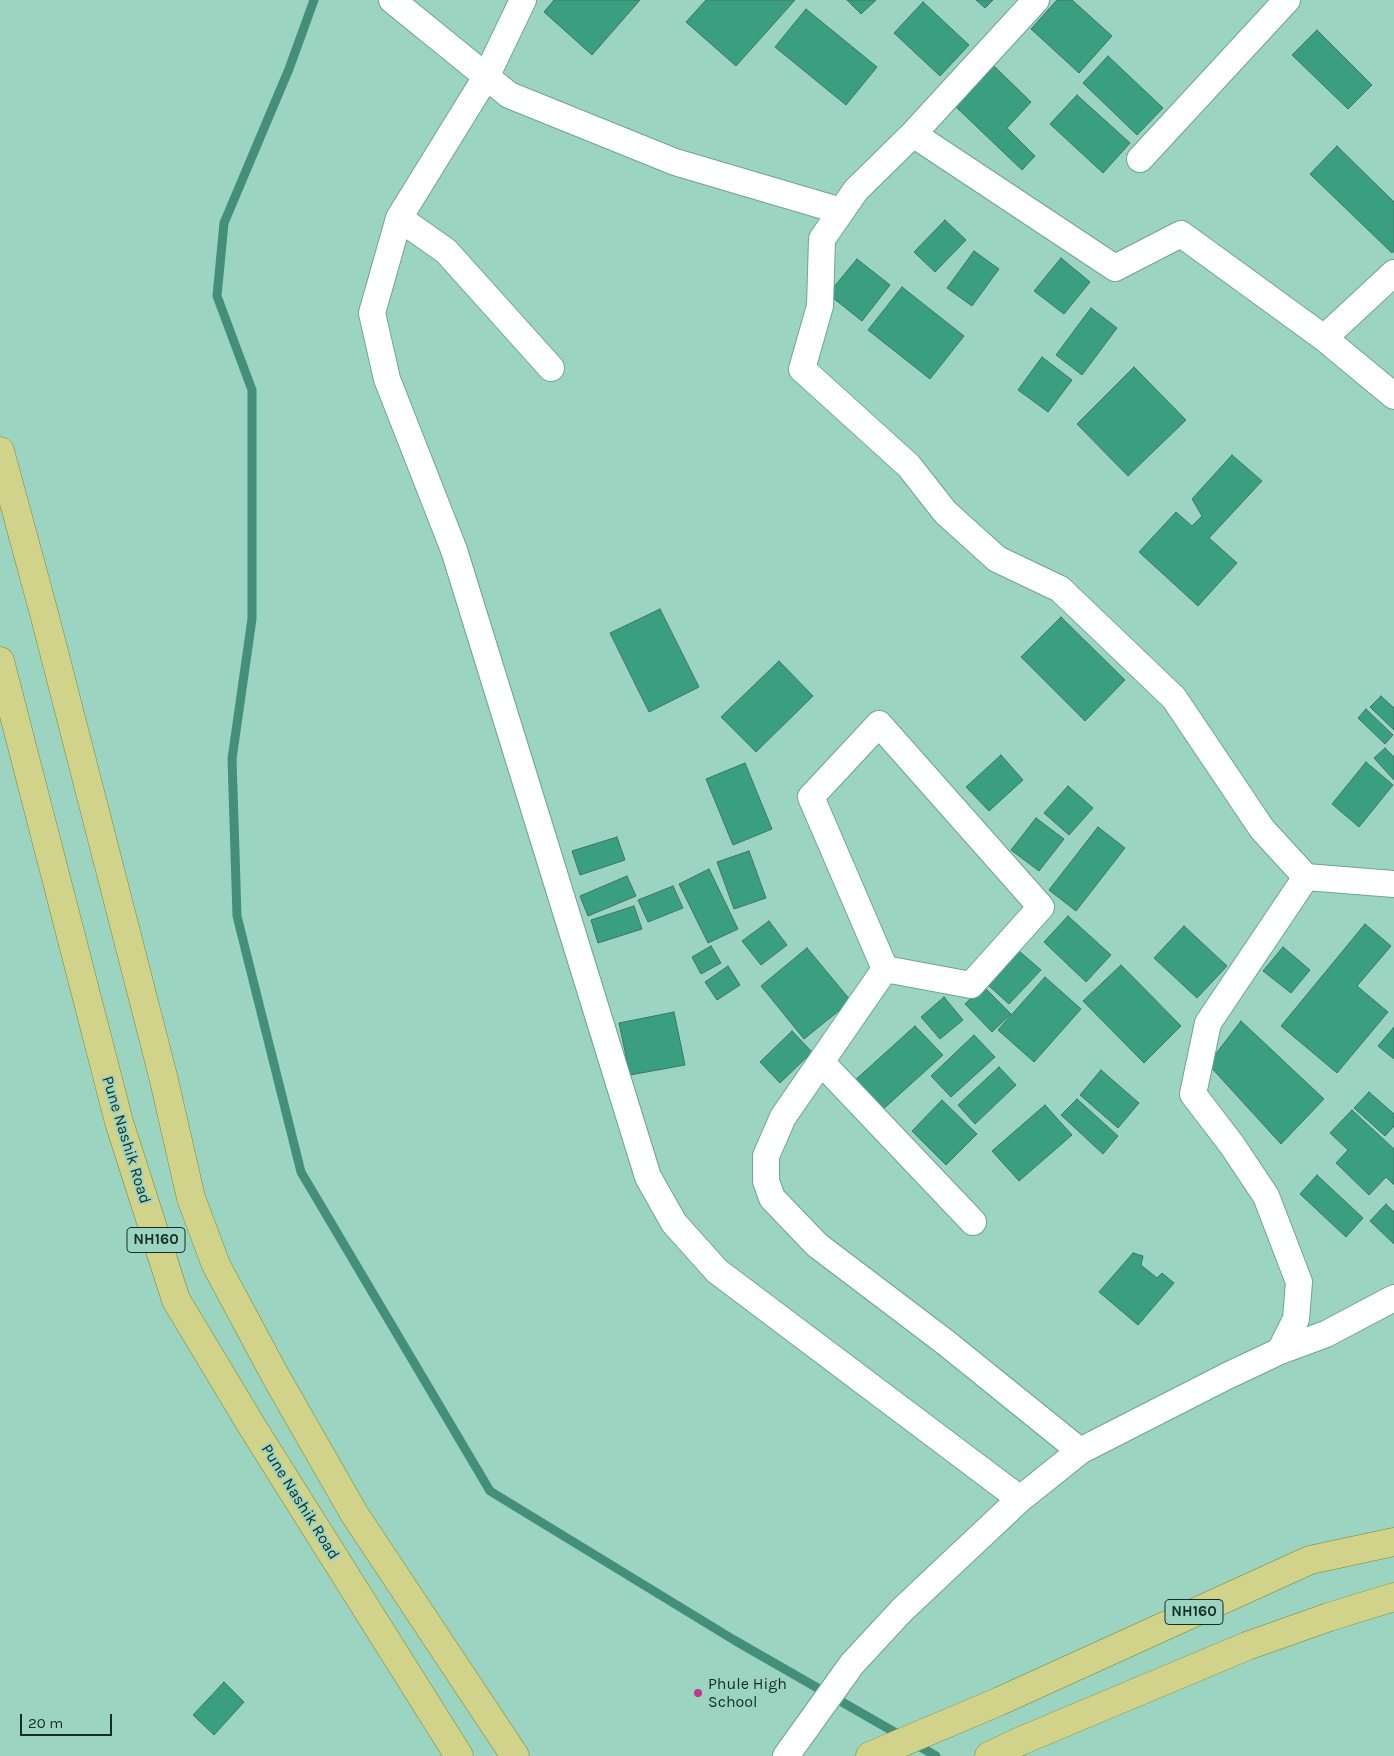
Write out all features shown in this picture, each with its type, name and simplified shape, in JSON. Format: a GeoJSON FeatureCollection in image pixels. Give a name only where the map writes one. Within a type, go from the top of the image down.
{"type":"FeatureCollection","features":[{"type":"Feature","properties":{"kind":"main road"},"geometry":{"type":"LineString","coordinates":[[0,451],[46,617],[163,1076],[191,1198],[216,1265],[276,1377],[355,1515],[515,1756]]}},
{"type":"Feature","properties":{"kind":"main road","name":"Pune Nashik Road"},"geometry":{"type":"LineString","coordinates":[[0,661],[119,1122],[176,1300],[460,1756]]}},
{"type":"Feature","properties":{"kind":"main road","name":"NH160"},"geometry":{"type":"LineString","coordinates":[[870,1756],[1000,1701],[1310,1560],[1394,1542]]}},
{"type":"Feature","properties":{"kind":"main road"},"geometry":{"type":"LineString","coordinates":[[989,1756],[1247,1646],[1329,1617],[1394,1597]]}},
{"type":"Feature","properties":{"kind":"street"},"geometry":{"type":"LineString","coordinates":[[392,0],[509,95],[675,162],[841,211]]}},
{"type":"Feature","properties":{"kind":"street"},"geometry":{"type":"LineString","coordinates":[[522,0],[486,77],[399,218],[372,313],[387,379],[454,550],[648,1177],[674,1223],[717,1270],[1020,1499]]}},
{"type":"Feature","properties":{"kind":"street"},"geometry":{"type":"LineString","coordinates":[[1036,0],[913,134],[856,190],[822,239],[820,306],[802,369],[909,466],[945,512],[996,558],[1060,589],[1174,698],[1262,829],[1306,877],[1394,884]]}},
{"type":"Feature","properties":{"kind":"street"},"geometry":{"type":"LineString","coordinates":[[1140,159],[1287,0]]}},
{"type":"Feature","properties":{"kind":"street"},"geometry":{"type":"LineString","coordinates":[[913,134],[1116,268],[1181,234],[1324,338],[1394,396]]}},
{"type":"Feature","properties":{"kind":"street"},"geometry":{"type":"LineString","coordinates":[[399,218],[446,251],[551,368]]}},
{"type":"Feature","properties":{"kind":"street"},"geometry":{"type":"LineString","coordinates":[[1324,338],[1394,273]]}},
{"type":"Feature","properties":{"kind":"street"},"geometry":{"type":"LineString","coordinates":[[879,724],[1041,907],[971,985],[885,969],[811,797],[879,724]]}},
{"type":"Feature","properties":{"kind":"street"},"geometry":{"type":"LineString","coordinates":[[1280,1350],[1296,1319],[1299,1282],[1266,1196],[1232,1145],[1193,1094],[1208,1023],[1306,877]]}},
{"type":"Feature","properties":{"kind":"street"},"geometry":{"type":"LineString","coordinates":[[885,969],[783,1117],[766,1156],[766,1181],[772,1198],[817,1245],[945,1342],[1080,1451]]}},
{"type":"Feature","properties":{"kind":"street"},"geometry":{"type":"LineString","coordinates":[[822,1062],[973,1222]]}},
{"type":"Feature","properties":{"kind":"street"},"geometry":{"type":"LineString","coordinates":[[793,1748],[852,1664],[902,1610],[1020,1499],[1080,1451],[1280,1350],[1326,1334],[1394,1298]]}},
{"type":"Feature","properties":{"kind":"building"},"geometry":{"type":"Polygon","coordinates":[[[554,0],[640,0],[592,55],[544,12],[554,0]]]}},
{"type":"Feature","properties":{"kind":"building"},"geometry":{"type":"Polygon","coordinates":[[[706,0],[795,0],[736,66],[686,22],[706,0]]]}},
{"type":"Feature","properties":{"kind":"building"},"geometry":{"type":"Polygon","coordinates":[[[847,0],[876,0],[861,14],[847,0]]]}},
{"type":"Feature","properties":{"kind":"building"},"geometry":{"type":"Polygon","coordinates":[[[976,0],[993,0],[985,8],[976,0]]]}},
{"type":"Feature","properties":{"kind":"building"},"geometry":{"type":"Polygon","coordinates":[[[1057,0],[1072,0],[1112,36],[1079,73],[1031,29],[1057,0]]]}},
{"type":"Feature","properties":{"kind":"building"},"geometry":{"type":"Polygon","coordinates":[[[923,2],[969,45],[940,76],[894,33],[923,2]]]}},
{"type":"Feature","properties":{"kind":"building"},"geometry":{"type":"Polygon","coordinates":[[[806,9],[877,67],[846,105],[775,47],[806,9]]]}},
{"type":"Feature","properties":{"kind":"building"},"geometry":{"type":"Polygon","coordinates":[[[1317,30],[1372,85],[1348,109],[1292,55],[1317,30]]]}},
{"type":"Feature","properties":{"kind":"building"},"geometry":{"type":"Polygon","coordinates":[[[1108,56],[1163,108],[1137,135],[1083,83],[1108,56]]]}},
{"type":"Feature","properties":{"kind":"building"},"geometry":{"type":"Polygon","coordinates":[[[994,66],[1031,102],[1007,128],[1035,156],[1022,170],[956,107],[994,66]]]}},
{"type":"Feature","properties":{"kind":"building"},"geometry":{"type":"Polygon","coordinates":[[[1077,95],[1130,143],[1103,173],[1050,124],[1077,95]]]}},
{"type":"Feature","properties":{"kind":"building"},"geometry":{"type":"Polygon","coordinates":[[[1337,146],[1394,202],[1394,251],[1392,253],[1310,174],[1337,146]]]}},
{"type":"Feature","properties":{"kind":"building"},"geometry":{"type":"Polygon","coordinates":[[[945,220],[966,240],[935,272],[914,252],[945,220]]]}},
{"type":"Feature","properties":{"kind":"building"},"geometry":{"type":"Polygon","coordinates":[[[974,251],[999,269],[972,306],[947,288],[974,251]]]}},
{"type":"Feature","properties":{"kind":"building"},"geometry":{"type":"Polygon","coordinates":[[[1061,258],[1090,282],[1064,314],[1034,291],[1061,258]]]}},
{"type":"Feature","properties":{"kind":"building"},"geometry":{"type":"Polygon","coordinates":[[[857,259],[890,285],[862,321],[828,294],[857,259]]]}},
{"type":"Feature","properties":{"kind":"building"},"geometry":{"type":"Polygon","coordinates":[[[902,287],[964,336],[930,379],[868,330],[902,287]]]}},
{"type":"Feature","properties":{"kind":"building"},"geometry":{"type":"Polygon","coordinates":[[[1091,308],[1117,328],[1082,375],[1056,355],[1091,308]]]}},
{"type":"Feature","properties":{"kind":"building"},"geometry":{"type":"Polygon","coordinates":[[[1042,357],[1072,380],[1048,412],[1018,390],[1042,357]]]}},
{"type":"Feature","properties":{"kind":"building"},"geometry":{"type":"Polygon","coordinates":[[[1134,367],[1186,420],[1128,476],[1077,424],[1134,367]]]}},
{"type":"Feature","properties":{"kind":"building"},"geometry":{"type":"Polygon","coordinates":[[[1232,455],[1262,481],[1209,538],[1237,563],[1198,606],[1139,552],[1176,512],[1192,526],[1202,516],[1192,499],[1232,455]]]}},
{"type":"Feature","properties":{"kind":"building"},"geometry":{"type":"Polygon","coordinates":[[[660,609],[699,687],[649,712],[610,633],[660,609]]]}},
{"type":"Feature","properties":{"kind":"building"},"geometry":{"type":"Polygon","coordinates":[[[1061,617],[1125,680],[1085,721],[1021,657],[1061,617]]]}},
{"type":"Feature","properties":{"kind":"building"},"geometry":{"type":"Polygon","coordinates":[[[779,661],[813,696],[756,752],[721,717],[779,661]]]}},
{"type":"Feature","properties":{"kind":"building"},"geometry":{"type":"Polygon","coordinates":[[[1381,696],[1394,708],[1394,730],[1370,707],[1381,696]]]}},
{"type":"Feature","properties":{"kind":"building"},"geometry":{"type":"Polygon","coordinates":[[[1366,709],[1393,735],[1385,744],[1358,718],[1366,709]]]}},
{"type":"Feature","properties":{"kind":"building"},"geometry":{"type":"Polygon","coordinates":[[[1385,748],[1394,757],[1394,780],[1374,758],[1385,748]]]}},
{"type":"Feature","properties":{"kind":"building"},"geometry":{"type":"Polygon","coordinates":[[[1001,755],[1023,780],[989,811],[966,787],[1001,755]]]}},
{"type":"Feature","properties":{"kind":"building"},"geometry":{"type":"Polygon","coordinates":[[[1366,762],[1393,785],[1359,827],[1332,804],[1366,762]]]}},
{"type":"Feature","properties":{"kind":"building"},"geometry":{"type":"Polygon","coordinates":[[[745,763],[772,829],[733,845],[706,779],[745,763]]]}},
{"type":"Feature","properties":{"kind":"building"},"geometry":{"type":"Polygon","coordinates":[[[1068,786],[1093,808],[1069,835],[1044,813],[1068,786]]]}},
{"type":"Feature","properties":{"kind":"building"},"geometry":{"type":"Polygon","coordinates":[[[1036,818],[1064,839],[1039,871],[1011,850],[1036,818]]]}},
{"type":"Feature","properties":{"kind":"building"},"geometry":{"type":"Polygon","coordinates":[[[1098,827],[1125,848],[1076,911],[1049,890],[1098,827]]]}},
{"type":"Feature","properties":{"kind":"building"},"geometry":{"type":"Polygon","coordinates":[[[617,837],[625,860],[580,875],[572,851],[617,837]]]}},
{"type":"Feature","properties":{"kind":"building"},"geometry":{"type":"Polygon","coordinates":[[[749,851],[766,898],[734,909],[717,862],[749,851]]]}},
{"type":"Feature","properties":{"kind":"building"},"geometry":{"type":"Polygon","coordinates":[[[709,869],[738,929],[708,943],[679,884],[709,869]]]}},
{"type":"Feature","properties":{"kind":"building"},"geometry":{"type":"Polygon","coordinates":[[[627,876],[636,896],[588,916],[580,896],[627,876]]]}},
{"type":"Feature","properties":{"kind":"building"},"geometry":{"type":"Polygon","coordinates":[[[673,886],[683,908],[648,922],[638,900],[673,886]]]}},
{"type":"Feature","properties":{"kind":"building"},"geometry":{"type":"Polygon","coordinates":[[[634,906],[642,929],[598,943],[591,920],[634,906]]]}},
{"type":"Feature","properties":{"kind":"building"},"geometry":{"type":"Polygon","coordinates":[[[1068,916],[1111,955],[1086,982],[1044,942],[1068,916]]]}},
{"type":"Feature","properties":{"kind":"building"},"geometry":{"type":"Polygon","coordinates":[[[769,921],[787,945],[761,965],[742,941],[769,921]]]}},
{"type":"Feature","properties":{"kind":"building"},"geometry":{"type":"Polygon","coordinates":[[[1365,924],[1391,946],[1357,986],[1388,1012],[1337,1073],[1281,1026],[1365,924]]]}},
{"type":"Feature","properties":{"kind":"building"},"geometry":{"type":"Polygon","coordinates":[[[1184,926],[1227,966],[1197,998],[1154,958],[1184,926]]]}},
{"type":"Feature","properties":{"kind":"building"},"geometry":{"type":"Polygon","coordinates":[[[711,946],[721,963],[701,974],[692,957],[711,946]]]}},
{"type":"Feature","properties":{"kind":"building"},"geometry":{"type":"Polygon","coordinates":[[[1283,947],[1310,970],[1291,993],[1263,971],[1283,947]]]}},
{"type":"Feature","properties":{"kind":"building"},"geometry":{"type":"Polygon","coordinates":[[[807,948],[851,1001],[804,1039],[761,986],[807,948]]]}},
{"type":"Feature","properties":{"kind":"building"},"geometry":{"type":"Polygon","coordinates":[[[1019,951],[1041,970],[1009,1004],[988,985],[1019,951]]]}},
{"type":"Feature","properties":{"kind":"building"},"geometry":{"type":"Polygon","coordinates":[[[1121,965],[1181,1026],[1144,1063],[1083,1001],[1121,965]]]}},
{"type":"Feature","properties":{"kind":"building"},"geometry":{"type":"Polygon","coordinates":[[[728,966],[740,985],[717,1000],[705,982],[728,966]]]}},
{"type":"Feature","properties":{"kind":"building"},"geometry":{"type":"Polygon","coordinates":[[[1045,977],[1081,1009],[1034,1062],[998,1030],[1045,977]]]}},
{"type":"Feature","properties":{"kind":"building"},"geometry":{"type":"Polygon","coordinates":[[[983,986],[1011,1014],[992,1032],[965,1004],[983,986]]]}},
{"type":"Feature","properties":{"kind":"building"},"geometry":{"type":"Polygon","coordinates":[[[944,997],[963,1020],[940,1039],[921,1017],[944,997]]]}},
{"type":"Feature","properties":{"kind":"building"},"geometry":{"type":"Polygon","coordinates":[[[674,1012],[685,1065],[630,1075],[619,1023],[674,1012]]]}},
{"type":"Feature","properties":{"kind":"building"},"geometry":{"type":"Polygon","coordinates":[[[1241,1021],[1324,1099],[1281,1144],[1208,1064],[1241,1021]]]}},
{"type":"Feature","properties":{"kind":"building"},"geometry":{"type":"Polygon","coordinates":[[[915,1026],[943,1055],[880,1112],[853,1082],[915,1026]]]}},
{"type":"Feature","properties":{"kind":"building"},"geometry":{"type":"Polygon","coordinates":[[[1394,1027],[1394,1059],[1378,1046],[1394,1027]]]}},
{"type":"Feature","properties":{"kind":"building"},"geometry":{"type":"Polygon","coordinates":[[[792,1031],[812,1052],[780,1083],[760,1062],[792,1031]]]}},
{"type":"Feature","properties":{"kind":"building"},"geometry":{"type":"Polygon","coordinates":[[[974,1035],[995,1057],[951,1097],[931,1076],[974,1035]]]}},
{"type":"Feature","properties":{"kind":"building"},"geometry":{"type":"Polygon","coordinates":[[[999,1067],[1016,1085],[975,1124],[958,1105],[999,1067]]]}},
{"type":"Feature","properties":{"kind":"building"},"geometry":{"type":"Polygon","coordinates":[[[1101,1070],[1139,1103],[1118,1128],[1080,1095],[1101,1070]]]}},
{"type":"Feature","properties":{"kind":"building"},"geometry":{"type":"Polygon","coordinates":[[[1369,1092],[1394,1114],[1394,1126],[1385,1136],[1354,1108],[1369,1092]]]}},
{"type":"Feature","properties":{"kind":"building"},"geometry":{"type":"Polygon","coordinates":[[[1077,1099],[1118,1136],[1103,1154],[1061,1115],[1077,1099]]]}},
{"type":"Feature","properties":{"kind":"building"},"geometry":{"type":"Polygon","coordinates":[[[942,1100],[977,1134],[946,1165],[912,1131],[942,1100]]]}},
{"type":"Feature","properties":{"kind":"building"},"geometry":{"type":"Polygon","coordinates":[[[1045,1105],[1072,1135],[1019,1181],[992,1151],[1045,1105]]]}},
{"type":"Feature","properties":{"kind":"building"},"geometry":{"type":"Polygon","coordinates":[[[1352,1110],[1394,1149],[1394,1185],[1386,1177],[1369,1195],[1336,1163],[1348,1150],[1330,1133],[1352,1110]]]}},
{"type":"Feature","properties":{"kind":"building"},"geometry":{"type":"Polygon","coordinates":[[[1317,1175],[1363,1218],[1346,1237],[1300,1194],[1317,1175]]]}},
{"type":"Feature","properties":{"kind":"building"},"geometry":{"type":"Polygon","coordinates":[[[1386,1204],[1394,1212],[1394,1244],[1370,1221],[1386,1204]]]}},
{"type":"Feature","properties":{"kind":"building"},"geometry":{"type":"Polygon","coordinates":[[[1133,1253],[1143,1256],[1141,1265],[1157,1278],[1162,1273],[1174,1283],[1138,1325],[1099,1292],[1133,1253]]]}},
{"type":"Feature","properties":{"kind":"building"},"geometry":{"type":"Polygon","coordinates":[[[224,1682],[244,1702],[214,1735],[193,1715],[224,1682]]]}},
{"type":"Feature","properties":{"kind":"waterway"},"geometry":{"type":"LineString","coordinates":[[314,0],[289,69],[224,223],[217,296],[252,390],[252,619],[232,759],[237,916],[301,1172],[490,1491],[734,1640],[936,1756]]}},
{"type":"Feature","properties":{"kind":"place","name":"Phule High School"},"geometry":{"type":"Point","coordinates":[698,1693]}}]}
